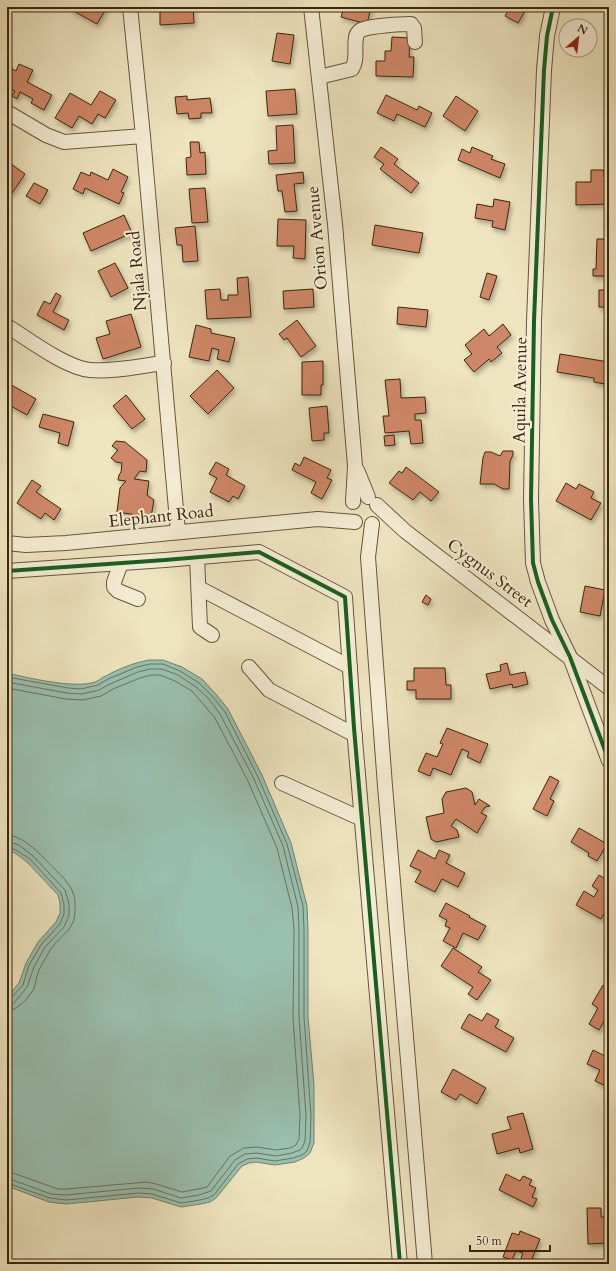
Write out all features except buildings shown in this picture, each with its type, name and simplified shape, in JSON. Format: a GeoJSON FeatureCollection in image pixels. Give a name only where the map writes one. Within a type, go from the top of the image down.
{"type":"FeatureCollection","features":[{"type":"Feature","properties":{"kind":"street","name":"Njala Road"},"geometry":{"type":"LineString","coordinates":[[130,7],[164,363],[178,532]]}},
{"type":"Feature","properties":{"kind":"street","name":"Orion Avenue"},"geometry":{"type":"LineString","coordinates":[[311,7],[335,224],[355,466],[352,503]]}},
{"type":"Feature","properties":{"kind":"street","name":"Aquila Avenue"},"geometry":{"type":"LineString","coordinates":[[553,7],[547,36],[544,70],[534,321],[531,539],[533,563],[538,582],[552,620],[570,657],[609,761]]}},
{"type":"Feature","properties":{"kind":"street"},"geometry":{"type":"LineString","coordinates":[[319,77],[352,69],[356,59],[356,37],[360,30],[411,24],[414,28],[415,42]]}},
{"type":"Feature","properties":{"kind":"street"},"geometry":{"type":"LineString","coordinates":[[7,112],[46,135],[64,142],[143,136]]}},
{"type":"Feature","properties":{"kind":"street"},"geometry":{"type":"LineString","coordinates":[[7,326],[50,353],[77,366],[90,370],[103,370],[164,363]]}},
{"type":"Feature","properties":{"kind":"street","name":"Orion Avenue"},"geometry":{"type":"LineString","coordinates":[[355,466],[372,501]]}},
{"type":"Feature","properties":{"kind":"street"},"geometry":{"type":"LineString","coordinates":[[368,557],[356,523],[350,515],[352,503],[360,497],[372,501],[379,513],[373,522],[368,557],[425,1264]]}},
{"type":"Feature","properties":{"kind":"street","name":"Cygnus Street"},"geometry":{"type":"LineString","coordinates":[[372,501],[406,531],[609,688]]}},
{"type":"Feature","properties":{"kind":"street","name":"Elephant Road"},"geometry":{"type":"LineString","coordinates":[[318,519],[341,512],[352,503]]}},
{"type":"Feature","properties":{"kind":"street","name":"Elephant Road"},"geometry":{"type":"LineString","coordinates":[[7,543],[26,545],[66,543],[318,519],[356,523]]}},
{"type":"Feature","properties":{"kind":"street"},"geometry":{"type":"LineString","coordinates":[[356,523],[365,526],[373,522]]}},
{"type":"Feature","properties":{"kind":"street","name":"Cygnus Street"},"geometry":{"type":"LineString","coordinates":[[373,522],[391,524],[406,531]]}},
{"type":"Feature","properties":{"kind":"street"},"geometry":{"type":"LineString","coordinates":[[7,571],[259,552],[345,597],[355,735],[400,1264]]}},
{"type":"Feature","properties":{"kind":"street"},"geometry":{"type":"LineString","coordinates":[[197,557],[200,627],[212,635]]}},
{"type":"Feature","properties":{"kind":"street"},"geometry":{"type":"LineString","coordinates":[[121,563],[114,582],[114,587],[118,591],[138,599]]}},
{"type":"Feature","properties":{"kind":"street"},"geometry":{"type":"LineString","coordinates":[[199,588],[350,667]]}},
{"type":"Feature","properties":{"kind":"street"},"geometry":{"type":"LineString","coordinates":[[249,667],[269,690],[355,735]]}},
{"type":"Feature","properties":{"kind":"street"},"geometry":{"type":"LineString","coordinates":[[282,782],[362,819]]}},
{"type":"Feature","properties":{"kind":"water"},"geometry":{"type":"Polygon","coordinates":[[[149,660],[163,660],[182,667],[202,679],[228,709],[262,775],[291,843],[307,906],[308,1017],[314,1085],[314,1143],[310,1153],[304,1158],[295,1162],[275,1165],[256,1162],[242,1166],[216,1198],[210,1202],[181,1207],[152,1198],[138,1197],[66,1204],[49,1202],[7,1186],[7,997],[19,983],[26,963],[38,942],[56,922],[60,913],[60,903],[58,895],[27,862],[15,853],[7,850],[7,673],[64,684],[86,684],[96,681],[127,666],[149,660]]]}},
{"type":"Feature","properties":{"kind":"cycle path"},"geometry":{"type":"LineString","coordinates":[[553,7],[547,36],[544,70],[534,321],[531,499],[533,563],[538,582],[552,620],[570,657],[609,761]]}},
{"type":"Feature","properties":{"kind":"cycle path"},"geometry":{"type":"LineString","coordinates":[[7,571],[259,552],[345,597],[354,728],[400,1264]]}}]}
